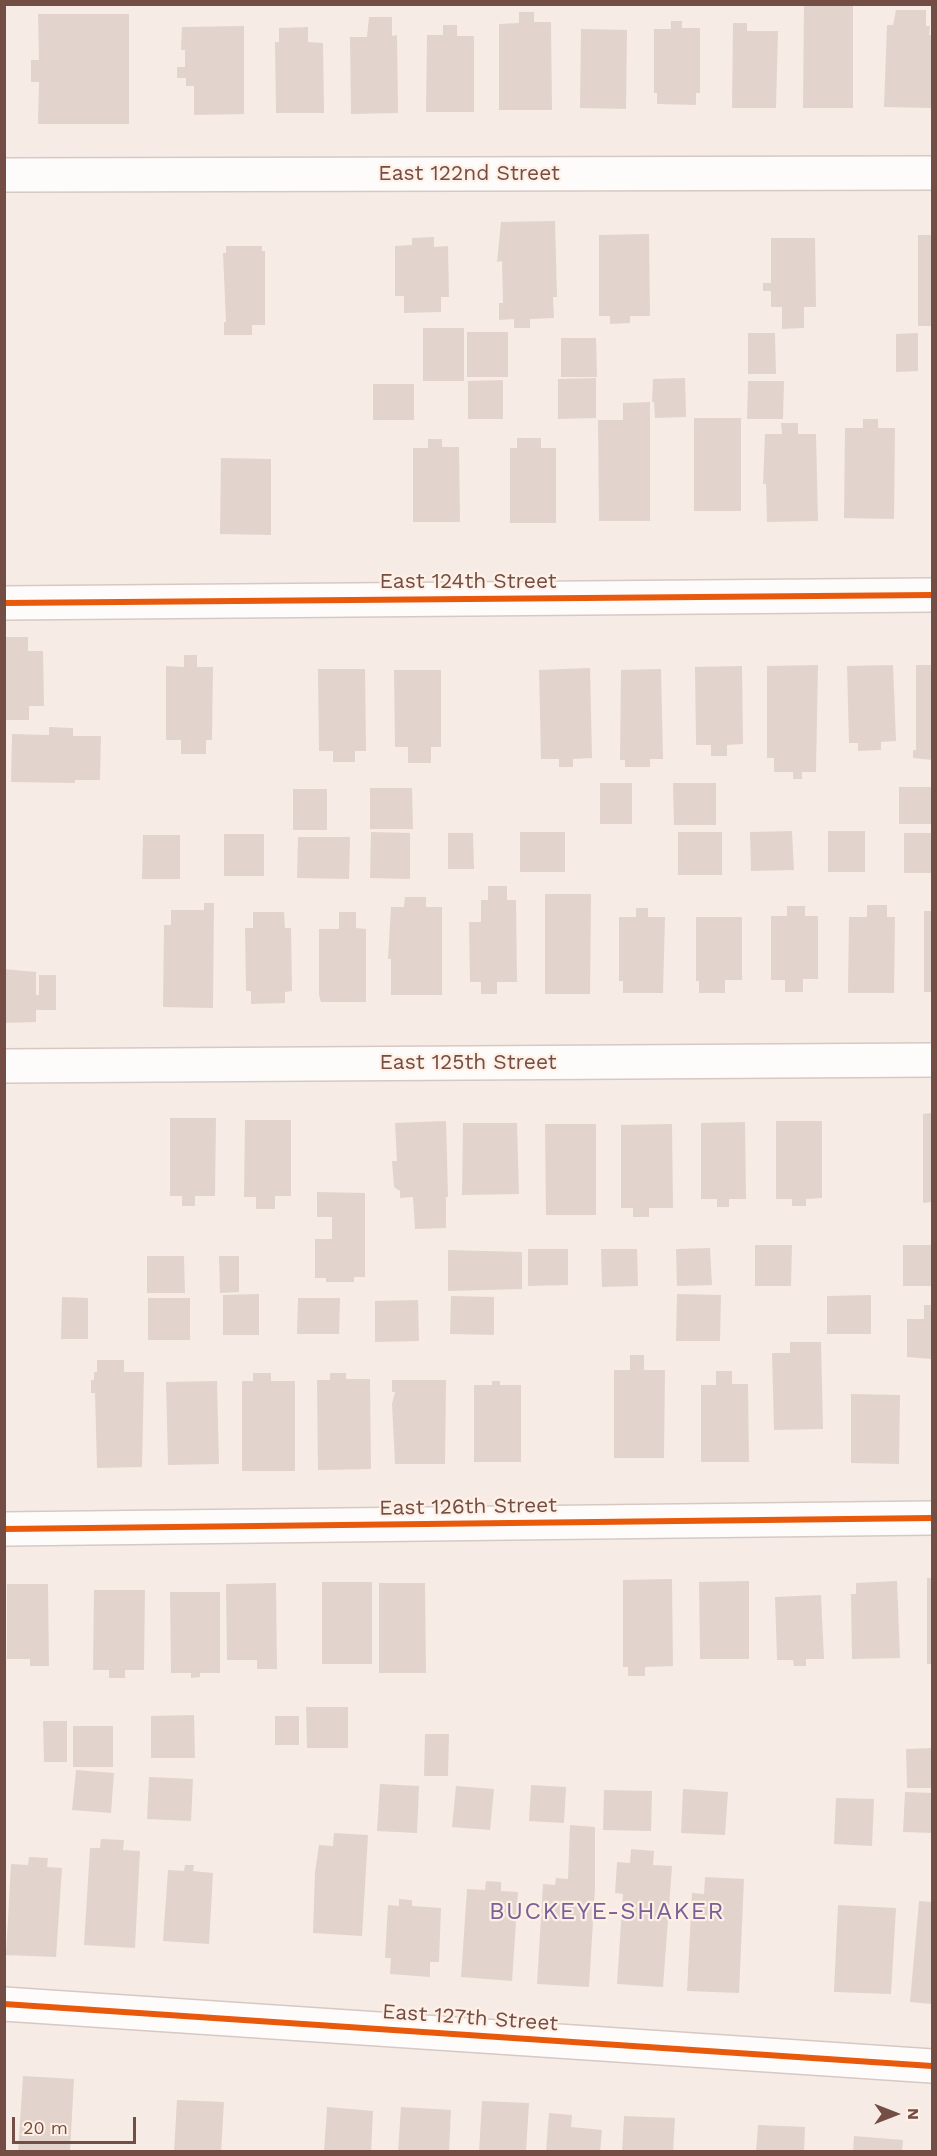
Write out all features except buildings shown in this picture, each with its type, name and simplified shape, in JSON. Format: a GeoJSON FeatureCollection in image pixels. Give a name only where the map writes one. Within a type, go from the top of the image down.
{"type":"FeatureCollection","features":[{"type":"Feature","properties":{"kind":"street","name":"East 122nd Street"},"geometry":{"type":"LineString","coordinates":[[4,174],[933,173]]}},
{"type":"Feature","properties":{"kind":"street","name":"East 124th Street"},"geometry":{"type":"LineString","coordinates":[[4,603],[933,595]]}},
{"type":"Feature","properties":{"kind":"street","name":"East 125th Street"},"geometry":{"type":"LineString","coordinates":[[4,1066],[933,1060]]}},
{"type":"Feature","properties":{"kind":"street","name":"East 126th Street"},"geometry":{"type":"LineString","coordinates":[[4,1529],[933,1518]]}},
{"type":"Feature","properties":{"kind":"street","name":"East 127th Street"},"geometry":{"type":"LineString","coordinates":[[4,2004],[933,2066]]}},
{"type":"Feature","properties":{"kind":"cycle path"},"geometry":{"type":"LineString","coordinates":[[4,603],[932,595]]}},
{"type":"Feature","properties":{"kind":"cycle path"},"geometry":{"type":"LineString","coordinates":[[4,1529],[932,1518]]}},
{"type":"Feature","properties":{"kind":"cycle path"},"geometry":{"type":"LineString","coordinates":[[4,2004],[932,2066]]}},
{"type":"Feature","properties":{"kind":"district","name":"BUCKEYE-SHAKER"},"geometry":{"type":"Point","coordinates":[607,1912]}}]}
